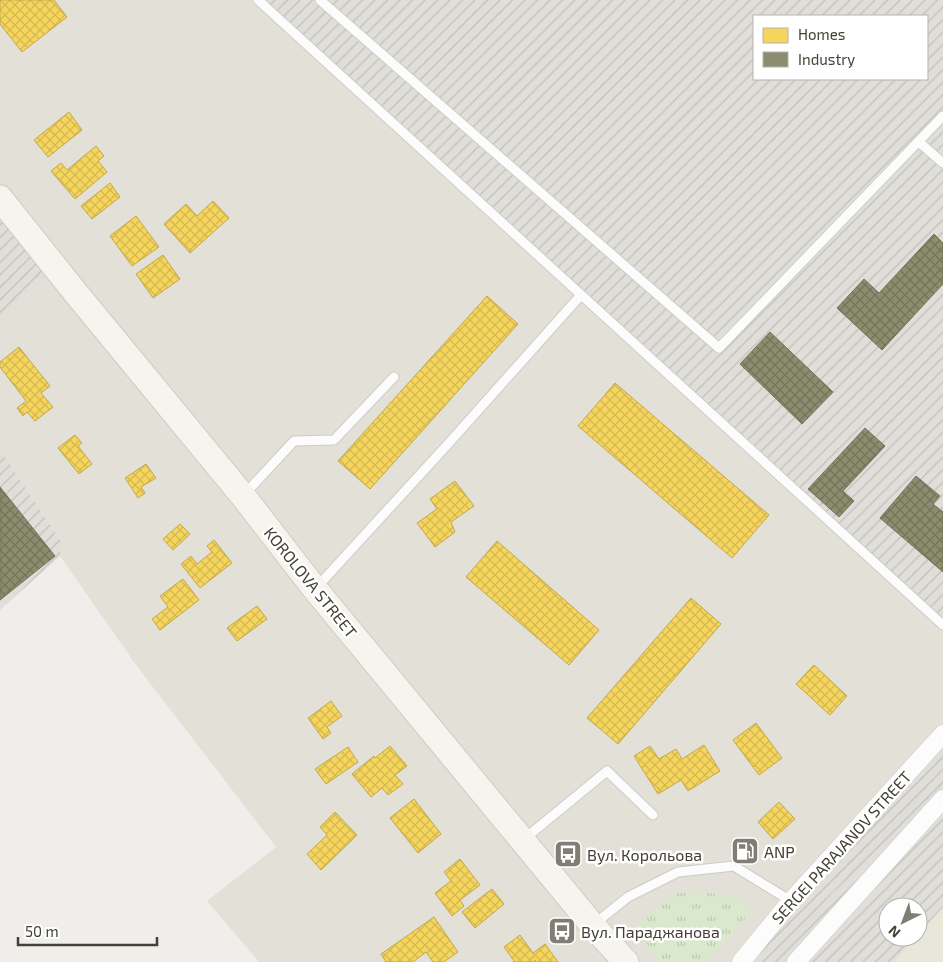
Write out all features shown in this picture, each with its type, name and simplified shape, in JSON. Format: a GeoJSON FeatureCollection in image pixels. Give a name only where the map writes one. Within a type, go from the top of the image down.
{"type":"FeatureCollection","features":[{"type":"Feature","properties":{"kind":"main road","name":"KOROLOVA STREET"},"geometry":{"type":"LineString","coordinates":[[0,198],[243,496],[315,589],[593,926],[626,962]]}},
{"type":"Feature","properties":{"kind":"street","name":"SERGEI PARAJANOV STREET"},"geometry":{"type":"LineString","coordinates":[[741,962],[791,901],[943,734]]}},
{"type":"Feature","properties":{"kind":"street"},"geometry":{"type":"LineString","coordinates":[[796,962],[943,799]]}},
{"type":"Feature","properties":{"kind":"lane"},"geometry":{"type":"LineString","coordinates":[[258,0],[943,626]]}},
{"type":"Feature","properties":{"kind":"lane"},"geometry":{"type":"LineString","coordinates":[[320,0],[718,348],[943,116]]}},
{"type":"Feature","properties":{"kind":"lane"},"geometry":{"type":"LineString","coordinates":[[919,142],[943,163]]}},
{"type":"Feature","properties":{"kind":"lane"},"geometry":{"type":"LineString","coordinates":[[315,589],[581,295]]}},
{"type":"Feature","properties":{"kind":"lane"},"geometry":{"type":"LineString","coordinates":[[243,496],[294,441],[334,440],[394,377]]}},
{"type":"Feature","properties":{"kind":"lane"},"geometry":{"type":"LineString","coordinates":[[523,840],[607,771],[653,816]]}},
{"type":"Feature","properties":{"kind":"lane"},"geometry":{"type":"LineString","coordinates":[[593,926],[628,897],[678,872],[734,866],[791,901]]}},
{"type":"Feature","properties":{"kind":"shaded area"},"geometry":{"type":"Polygon","coordinates":[[[0,0],[258,0],[943,625],[943,736],[745,962],[259,962],[207,901],[276,847],[136,665],[60,556],[61,541],[0,450],[0,0]]]}},
{"type":"Feature","properties":{"kind":"shaded area"},"geometry":{"type":"Polygon","coordinates":[[[258,0],[943,0],[943,625],[258,0]]]}},
{"type":"Feature","properties":{"kind":"shaded area"},"geometry":{"type":"Polygon","coordinates":[[[0,198],[56,267],[0,318],[0,198]]]}},
{"type":"Feature","properties":{"kind":"shaded area"},"geometry":{"type":"Polygon","coordinates":[[[0,450],[61,541],[60,556],[0,610],[0,450]]]}},
{"type":"Feature","properties":{"kind":"shaded area"},"geometry":{"type":"Polygon","coordinates":[[[943,736],[943,962],[745,962],[943,736]]]}},
{"type":"Feature","properties":{"kind":"shaded area"},"geometry":{"type":"Polygon","coordinates":[[[943,907],[943,962],[894,962],[907,947],[928,947],[928,924],[943,907]]]}},
{"type":"Feature","properties":{"kind":"green space"},"geometry":{"type":"Polygon","coordinates":[[[676,893],[710,893],[744,900],[751,912],[705,962],[661,962],[645,941],[638,926],[648,915],[676,893]]]}},
{"type":"Feature","properties":{"kind":"building: Homes"},"geometry":{"type":"Polygon","coordinates":[[[0,0],[54,0],[67,17],[22,52],[0,24],[0,0]]]}},
{"type":"Feature","properties":{"kind":"building: Homes"},"geometry":{"type":"Polygon","coordinates":[[[69,112],[82,130],[48,157],[34,140],[69,112]]]}},
{"type":"Feature","properties":{"kind":"building: Homes"},"geometry":{"type":"Polygon","coordinates":[[[96,146],[104,156],[98,161],[107,172],[75,199],[51,171],[61,163],[67,170],[96,146]]]}},
{"type":"Feature","properties":{"kind":"building: Homes"},"geometry":{"type":"Polygon","coordinates":[[[110,183],[120,197],[92,219],[81,206],[110,183]]]}},
{"type":"Feature","properties":{"kind":"building: Homes"},"geometry":{"type":"Polygon","coordinates":[[[213,201],[229,218],[190,253],[164,224],[186,204],[197,216],[213,201]]]}},
{"type":"Feature","properties":{"kind":"building: Homes"},"geometry":{"type":"Polygon","coordinates":[[[136,216],[159,247],[132,266],[110,236],[136,216]]]}},
{"type":"Feature","properties":{"kind":"building: Homes"},"geometry":{"type":"Polygon","coordinates":[[[163,255],[180,279],[153,298],[136,274],[163,255]]]}},
{"type":"Feature","properties":{"kind":"building: Homes"},"geometry":{"type":"Polygon","coordinates":[[[487,296],[518,324],[370,489],[338,461],[487,296]]]}},
{"type":"Feature","properties":{"kind":"building: Homes"},"geometry":{"type":"Polygon","coordinates":[[[19,347],[50,386],[41,393],[53,407],[35,421],[27,412],[23,416],[17,408],[26,401],[0,367],[0,362],[19,347]]]}},
{"type":"Feature","properties":{"kind":"building: Homes"},"geometry":{"type":"Polygon","coordinates":[[[615,383],[769,515],[732,558],[578,426],[615,383]]]}},
{"type":"Feature","properties":{"kind":"building: Homes"},"geometry":{"type":"Polygon","coordinates":[[[75,435],[82,443],[78,446],[92,464],[79,474],[58,448],[75,435]]]}},
{"type":"Feature","properties":{"kind":"building: Homes"},"geometry":{"type":"Polygon","coordinates":[[[146,464],[156,478],[141,487],[145,493],[138,498],[125,478],[146,464]]]}},
{"type":"Feature","properties":{"kind":"building: Homes"},"geometry":{"type":"Polygon","coordinates":[[[455,481],[474,506],[451,522],[455,532],[435,547],[417,523],[437,509],[430,499],[455,481]]]}},
{"type":"Feature","properties":{"kind":"building: Homes"},"geometry":{"type":"Polygon","coordinates":[[[180,524],[190,534],[173,550],[163,539],[180,524]]]}},
{"type":"Feature","properties":{"kind":"building: Homes"},"geometry":{"type":"Polygon","coordinates":[[[214,540],[232,563],[200,588],[181,564],[191,556],[197,564],[212,552],[207,546],[214,540]]]}},
{"type":"Feature","properties":{"kind":"building: Homes"},"geometry":{"type":"Polygon","coordinates":[[[497,541],[599,630],[569,665],[466,577],[497,541]]]}},
{"type":"Feature","properties":{"kind":"building: Homes"},"geometry":{"type":"Polygon","coordinates":[[[183,579],[199,600],[160,630],[152,619],[168,607],[160,596],[183,579]]]}},
{"type":"Feature","properties":{"kind":"building: Homes"},"geometry":{"type":"Polygon","coordinates":[[[691,598],[721,624],[618,744],[587,718],[691,598]]]}},
{"type":"Feature","properties":{"kind":"building: Homes"},"geometry":{"type":"Polygon","coordinates":[[[257,606],[267,619],[237,641],[227,628],[257,606]]]}},
{"type":"Feature","properties":{"kind":"building: Homes"},"geometry":{"type":"Polygon","coordinates":[[[814,665],[847,696],[830,715],[796,684],[814,665]]]}},
{"type":"Feature","properties":{"kind":"building: Homes"},"geometry":{"type":"Polygon","coordinates":[[[331,701],[342,716],[327,727],[331,733],[323,739],[308,718],[331,701]]]}},
{"type":"Feature","properties":{"kind":"building: Homes"},"geometry":{"type":"Polygon","coordinates":[[[756,723],[782,758],[759,775],[733,740],[756,723]]]}},
{"type":"Feature","properties":{"kind":"building: Homes"},"geometry":{"type":"Polygon","coordinates":[[[704,745],[720,771],[688,791],[681,780],[658,794],[634,756],[650,746],[659,759],[676,749],[682,759],[704,745]]]}},
{"type":"Feature","properties":{"kind":"building: Homes"},"geometry":{"type":"Polygon","coordinates":[[[390,746],[407,766],[395,775],[403,784],[388,795],[382,788],[371,797],[352,774],[390,746]]]}},
{"type":"Feature","properties":{"kind":"building: Homes"},"geometry":{"type":"Polygon","coordinates":[[[348,747],[358,762],[326,784],[315,769],[348,747]]]}},
{"type":"Feature","properties":{"kind":"building: Homes"},"geometry":{"type":"Polygon","coordinates":[[[414,799],[441,834],[418,853],[390,818],[414,799]]]}},
{"type":"Feature","properties":{"kind":"building: Homes"},"geometry":{"type":"Polygon","coordinates":[[[779,802],[795,819],[773,839],[758,822],[779,802]]]}},
{"type":"Feature","properties":{"kind":"building: Homes"},"geometry":{"type":"Polygon","coordinates":[[[335,812],[357,835],[321,870],[307,854],[327,835],[320,827],[335,812]]]}},
{"type":"Feature","properties":{"kind":"building: Homes"},"geometry":{"type":"Polygon","coordinates":[[[460,859],[480,885],[460,900],[464,906],[452,916],[435,893],[451,881],[444,872],[460,859]]]}},
{"type":"Feature","properties":{"kind":"building: Homes"},"geometry":{"type":"Polygon","coordinates":[[[492,889],[504,904],[475,928],[462,912],[492,889]]]}},
{"type":"Feature","properties":{"kind":"building: Homes"},"geometry":{"type":"Polygon","coordinates":[[[434,917],[458,952],[444,962],[433,962],[426,952],[413,962],[386,962],[381,954],[434,917]]]}},
{"type":"Feature","properties":{"kind":"building: Homes"},"geometry":{"type":"Polygon","coordinates":[[[520,935],[533,953],[545,944],[558,962],[536,962],[535,960],[533,962],[513,962],[504,947],[520,935]]]}},
{"type":"Feature","properties":{"kind":"building: Industry"},"geometry":{"type":"Polygon","coordinates":[[[934,234],[943,243],[943,284],[882,350],[837,308],[864,279],[879,293],[934,234]]]}},
{"type":"Feature","properties":{"kind":"building: Industry"},"geometry":{"type":"Polygon","coordinates":[[[770,332],[833,392],[802,424],[740,364],[770,332]]]}},
{"type":"Feature","properties":{"kind":"building: Industry"},"geometry":{"type":"Polygon","coordinates":[[[865,428],[885,446],[843,491],[854,501],[839,517],[808,489],[865,428]]]}},
{"type":"Feature","properties":{"kind":"building: Industry"},"geometry":{"type":"Polygon","coordinates":[[[916,476],[940,496],[933,504],[943,512],[943,572],[880,518],[916,476]]]}},
{"type":"Feature","properties":{"kind":"building: Industry"},"geometry":{"type":"Polygon","coordinates":[[[0,487],[55,556],[0,600],[0,487]]]}},
{"type":"Feature","properties":{"kind":"tram line"},"geometry":{"type":"LineString","coordinates":[[770,962],[943,770]]}},
{"type":"Feature","properties":{"kind":"tram line"},"geometry":{"type":"LineString","coordinates":[[783,962],[943,785]]}},
{"type":"Feature","properties":{"kind":"place","name":"ANP"},"geometry":{"type":"Point","coordinates":[745,851]}},
{"type":"Feature","properties":{"kind":"place","name":"Вул. Корольова"},"geometry":{"type":"Point","coordinates":[568,854]}},
{"type":"Feature","properties":{"kind":"place","name":"Вул. Параджанова"},"geometry":{"type":"Point","coordinates":[562,931]}}]}
